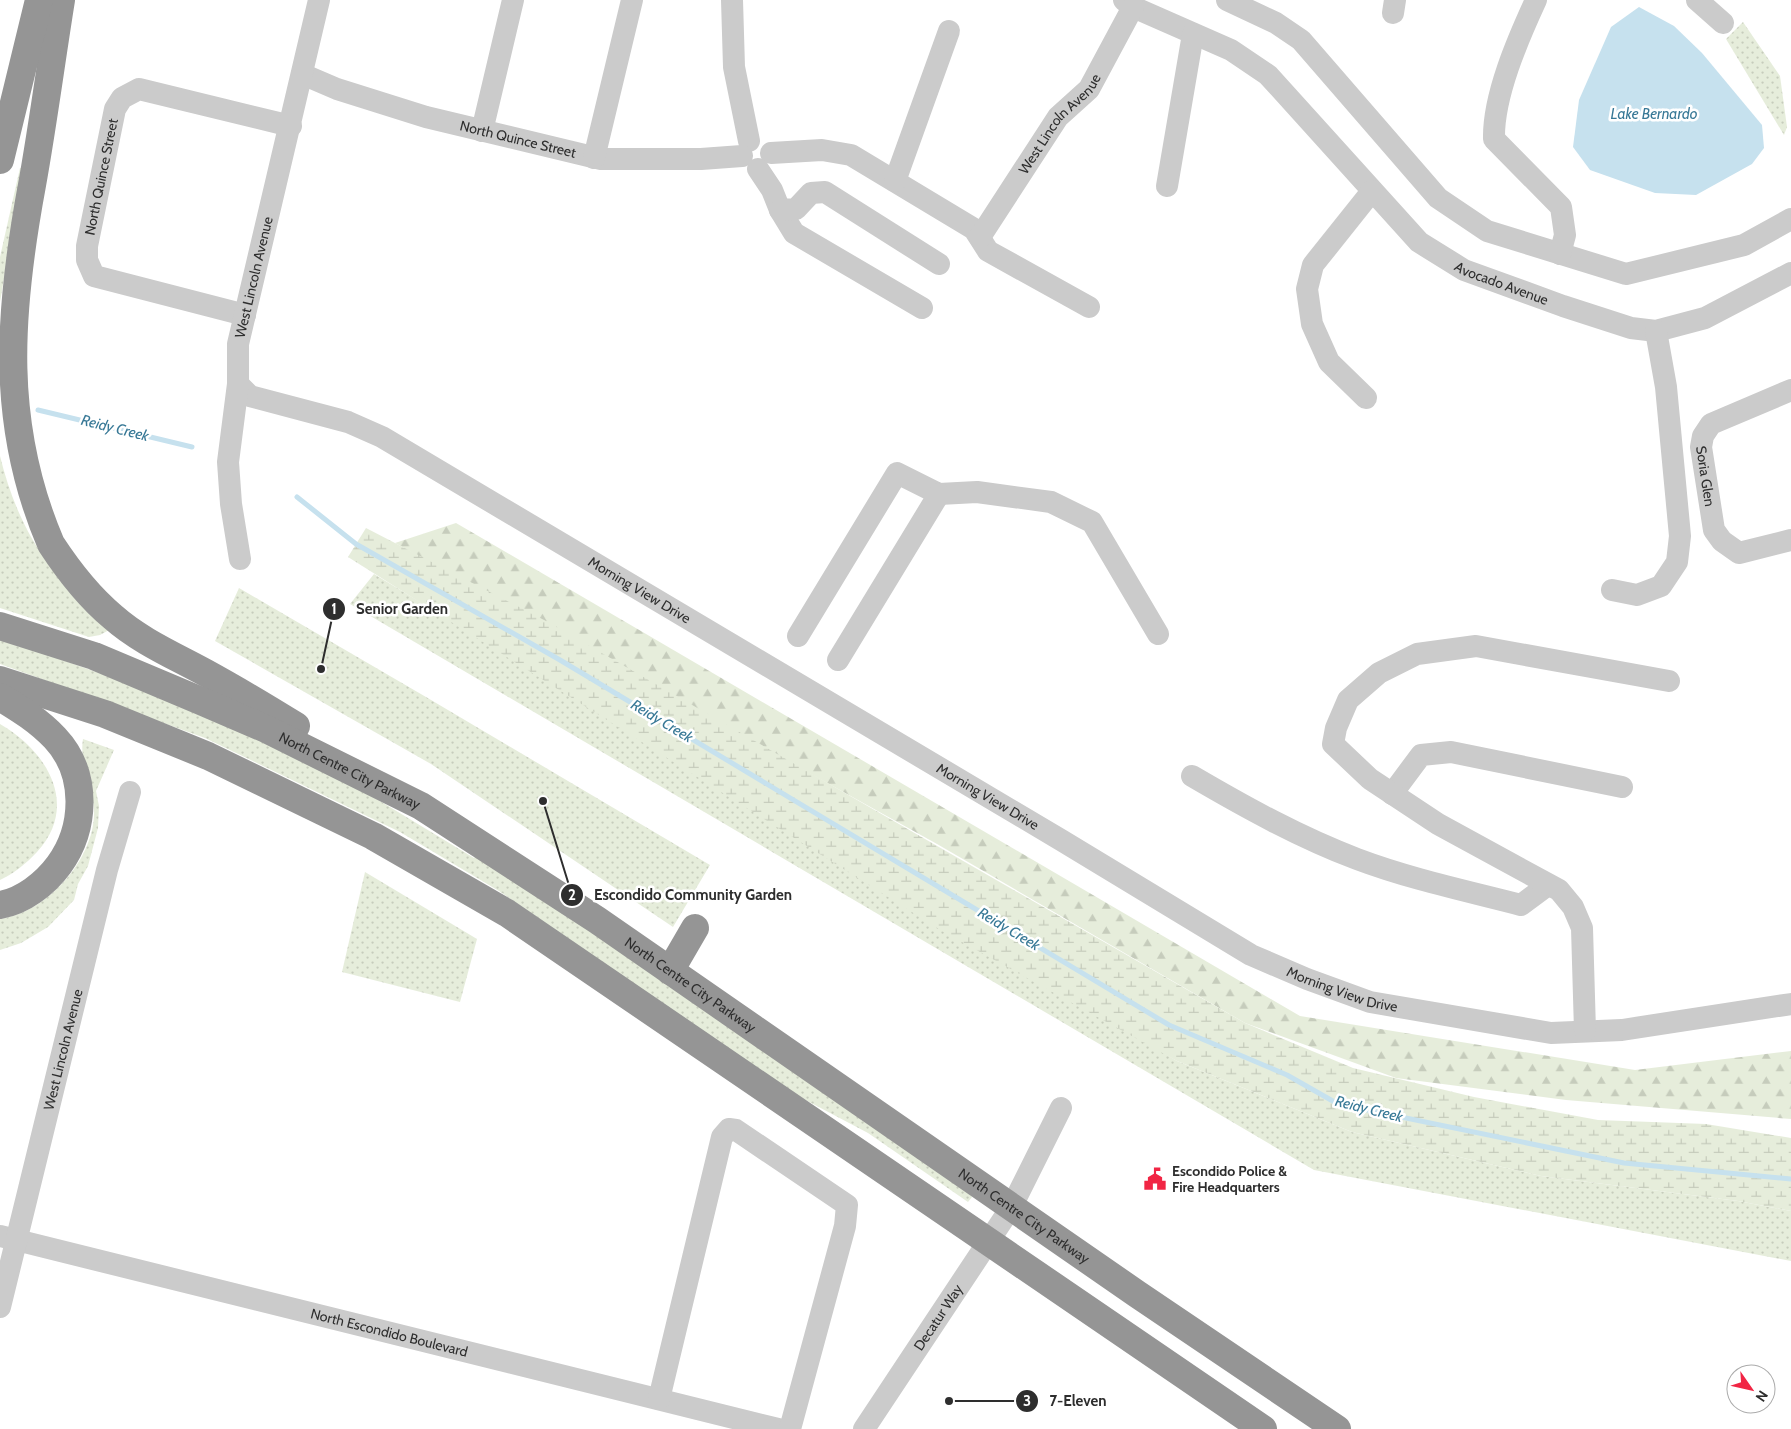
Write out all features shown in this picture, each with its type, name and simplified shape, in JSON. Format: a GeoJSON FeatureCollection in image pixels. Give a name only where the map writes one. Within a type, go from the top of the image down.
{"type":"FeatureCollection","features":[{"type":"Feature","properties":{"kind":"highway"},"geometry":{"type":"LineString","coordinates":[[0,160],[39,0]]}},
{"type":"Feature","properties":{"kind":"highway"},"geometry":{"type":"LineString","coordinates":[[61,0],[35,171],[5,339],[4,415],[15,472],[42,530],[58,554],[87,591],[112,617],[135,634],[262,705],[421,806]]}},
{"type":"Feature","properties":{"kind":"highway","name":"North Centre City Parkway"},"geometry":{"type":"LineString","coordinates":[[0,626],[94,656],[202,701],[266,729],[421,806],[519,868],[1012,1206],[1137,1294],[1337,1429]]}},
{"type":"Feature","properties":{"kind":"highway"},"geometry":{"type":"LineString","coordinates":[[0,680],[105,714],[208,756],[382,841],[507,913],[1263,1429]]}},
{"type":"Feature","properties":{"kind":"highway"},"geometry":{"type":"LineString","coordinates":[[0,697],[40,723],[57,740],[70,762],[81,796],[79,822],[75,837],[67,854],[41,885],[24,896],[0,905]]}},
{"type":"Feature","properties":{"kind":"highway"},"geometry":{"type":"LineString","coordinates":[[670,971],[696,928]]}},
{"type":"Feature","properties":{"kind":"street","name":"West Lincoln Avenue"},"geometry":{"type":"LineString","coordinates":[[240,559],[231,504],[228,462],[238,384],[238,344],[291,126],[319,0]]}},
{"type":"Feature","properties":{"kind":"street"},"geometry":{"type":"LineString","coordinates":[[482,131],[513,0]]}},
{"type":"Feature","properties":{"kind":"street"},"geometry":{"type":"LineString","coordinates":[[594,158],[632,0]]}},
{"type":"Feature","properties":{"kind":"street"},"geometry":{"type":"LineString","coordinates":[[732,0],[734,67],[755,155],[780,210],[794,232],[922,308]]}},
{"type":"Feature","properties":{"kind":"street"},"geometry":{"type":"LineString","coordinates":[[1227,0],[1276,23],[1301,40],[1438,198],[1487,231],[1626,274],[1744,245],[1791,218]]}},
{"type":"Feature","properties":{"kind":"street"},"geometry":{"type":"LineString","coordinates":[[1536,0],[1521,32],[1494,117],[1494,138],[1561,207],[1565,235],[1560,254]]}},
{"type":"Feature","properties":{"kind":"street"},"geometry":{"type":"LineString","coordinates":[[1697,0],[1724,23]]}},
{"type":"Feature","properties":{"kind":"street","name":"West Lincoln Avenue"},"geometry":{"type":"LineString","coordinates":[[980,237],[1058,117],[1089,89],[1129,4]]}},
{"type":"Feature","properties":{"kind":"street","name":"Avocado Avenue"},"geometry":{"type":"LineString","coordinates":[[1129,4],[1231,50],[1268,75],[1419,242],[1464,270],[1571,309],[1631,328],[1656,331],[1705,318],[1791,273]]}},
{"type":"Feature","properties":{"kind":"street"},"geometry":{"type":"LineString","coordinates":[[895,181],[949,31]]}},
{"type":"Feature","properties":{"kind":"street"},"geometry":{"type":"LineString","coordinates":[[1167,186],[1193,34]]}},
{"type":"Feature","properties":{"kind":"street","name":"North Quince Street"},"geometry":{"type":"LineString","coordinates":[[302,74],[337,89],[426,117],[594,158],[702,160],[822,150],[851,155],[974,229],[988,251],[1089,307]]}},
{"type":"Feature","properties":{"kind":"street","name":"North Quince Street"},"geometry":{"type":"LineString","coordinates":[[245,314],[94,276],[86,260],[87,246],[115,109],[122,98],[139,89],[291,126]]}},
{"type":"Feature","properties":{"kind":"street"},"geometry":{"type":"LineString","coordinates":[[1366,398],[1329,362],[1312,324],[1307,289],[1313,265],[1372,191]]}},
{"type":"Feature","properties":{"kind":"street"},"geometry":{"type":"LineString","coordinates":[[780,210],[796,209],[811,194],[825,192],[939,264]]}},
{"type":"Feature","properties":{"kind":"street"},"geometry":{"type":"LineString","coordinates":[[1612,590],[1638,595],[1660,586],[1676,562],[1680,536],[1666,387],[1656,331]]}},
{"type":"Feature","properties":{"kind":"street","name":"Morning View Drive"},"geometry":{"type":"LineString","coordinates":[[238,384],[250,396],[348,422],[382,437],[1251,955],[1370,1002],[1551,1033],[1622,1030],[1791,1004]]}},
{"type":"Feature","properties":{"kind":"street","name":"Soria Glen"},"geometry":{"type":"LineString","coordinates":[[1791,390],[1711,424],[1703,436],[1701,447],[1714,530],[1722,541],[1739,553],[1791,540]]}},
{"type":"Feature","properties":{"kind":"street"},"geometry":{"type":"LineString","coordinates":[[798,636],[896,473],[939,494],[977,492],[1051,502],[1092,522],[1158,634]]}},
{"type":"Feature","properties":{"kind":"street"},"geometry":{"type":"LineString","coordinates":[[838,660],[939,494]]}},
{"type":"Feature","properties":{"kind":"street"},"geometry":{"type":"LineString","coordinates":[[1585,1031],[1582,928],[1572,908],[1559,890],[1438,824],[1370,779],[1333,744],[1336,728],[1348,700],[1379,673],[1418,654],[1476,646],[1668,681]]}},
{"type":"Feature","properties":{"kind":"street"},"geometry":{"type":"LineString","coordinates":[[1392,794],[1421,755],[1452,752],[1622,787]]}},
{"type":"Feature","properties":{"kind":"street"},"geometry":{"type":"LineString","coordinates":[[1192,776],[1264,819],[1358,860],[1441,885],[1521,905],[1548,885]]}},
{"type":"Feature","properties":{"kind":"street","name":"West Lincoln Avenue"},"geometry":{"type":"LineString","coordinates":[[0,1307],[8,1238],[107,870],[130,792]]}},
{"type":"Feature","properties":{"kind":"street","name":"Decatur Way"},"geometry":{"type":"LineString","coordinates":[[864,1429],[1012,1206],[1061,1108]]}},
{"type":"Feature","properties":{"kind":"street"},"geometry":{"type":"LineString","coordinates":[[659,1399],[722,1137],[729,1130],[736,1130],[847,1205],[845,1226],[790,1429]]}},
{"type":"Feature","properties":{"kind":"street","name":"North Escondido Boulevard"},"geometry":{"type":"LineString","coordinates":[[8,1238],[778,1429]]}},
{"type":"Feature","properties":{"kind":"green space"},"geometry":{"type":"Polygon","coordinates":[[[1743,22],[1780,76],[1787,127],[1784,135],[1726,39],[1743,22]]]}},
{"type":"Feature","properties":{"kind":"green space"},"geometry":{"type":"Polygon","coordinates":[[[20,168],[23,168],[0,302],[0,257],[20,168]]]}},
{"type":"Feature","properties":{"kind":"green space"},"geometry":{"type":"Polygon","coordinates":[[[0,456],[18,511],[31,537],[54,570],[111,629],[100,635],[89,637],[0,608],[0,456]]]}},
{"type":"Feature","properties":{"kind":"green space"},"geometry":{"type":"Polygon","coordinates":[[[456,523],[1300,1016],[1635,1070],[1791,1051],[1791,1119],[1566,1100],[1396,1078],[1245,1023],[937,844],[395,543],[456,523]]]}},
{"type":"Feature","properties":{"kind":"green space"},"geometry":{"type":"Polygon","coordinates":[[[366,528],[546,621],[1245,1023],[1353,1068],[1474,1097],[1598,1120],[1706,1124],[1791,1138],[1791,1211],[1738,1201],[1541,1176],[1352,1132],[1177,1061],[942,931],[348,557],[366,528]]]}},
{"type":"Feature","properties":{"kind":"green space"},"geometry":{"type":"Polygon","coordinates":[[[374,574],[1177,1061],[1352,1132],[1541,1176],[1738,1201],[1791,1211],[1791,1261],[1314,1170],[350,604],[374,574]]]}},
{"type":"Feature","properties":{"kind":"green space"},"geometry":{"type":"Polygon","coordinates":[[[239,588],[710,865],[673,927],[431,764],[215,641],[239,588]]]}},
{"type":"Feature","properties":{"kind":"green space"},"geometry":{"type":"Polygon","coordinates":[[[0,638],[133,685],[251,735],[375,798],[474,858],[476,856],[538,895],[964,1187],[972,1197],[968,1202],[868,1133],[796,1095],[499,891],[400,832],[205,738],[0,664],[0,638]]]}},
{"type":"Feature","properties":{"kind":"green space"},"geometry":{"type":"Polygon","coordinates":[[[0,724],[17,735],[44,764],[57,798],[56,816],[50,834],[29,860],[0,880],[0,724]]]}},
{"type":"Feature","properties":{"kind":"green space"},"geometry":{"type":"Polygon","coordinates":[[[83,739],[114,750],[96,791],[99,806],[98,828],[88,866],[78,884],[74,900],[48,927],[21,943],[0,950],[0,919],[18,915],[51,895],[78,864],[87,846],[94,810],[84,765],[83,739]]]}},
{"type":"Feature","properties":{"kind":"green space"},"geometry":{"type":"Polygon","coordinates":[[[365,872],[477,939],[460,1002],[342,972],[365,872]]]}},
{"type":"Feature","properties":{"kind":"water","name":"Lake Bernardo"},"geometry":{"type":"Polygon","coordinates":[[[1639,7],[1674,26],[1702,53],[1762,125],[1764,148],[1752,164],[1696,195],[1655,193],[1590,170],[1573,147],[1579,100],[1611,27],[1639,7]]]}},
{"type":"Feature","properties":{"kind":"waterway","name":"Reidy Creek"},"geometry":{"type":"LineString","coordinates":[[38,410],[192,447]]}},
{"type":"Feature","properties":{"kind":"waterway","name":"Reidy Creek"},"geometry":{"type":"LineString","coordinates":[[297,497],[356,544],[560,660],[1169,1025],[1287,1075],[1338,1104],[1624,1163],[1791,1179]]}},
{"type":"Feature","properties":{"kind":"place","name":"Senior Garden"},"geometry":{"type":"Point","coordinates":[321,669]}},
{"type":"Feature","properties":{"kind":"place","name":"Escondido Community Garden"},"geometry":{"type":"Point","coordinates":[543,801]}},
{"type":"Feature","properties":{"kind":"place","name":"Escondido Police & Fire Headquarters"},"geometry":{"type":"Point","coordinates":[1155,1179]}},
{"type":"Feature","properties":{"kind":"place","name":"7-Eleven"},"geometry":{"type":"Point","coordinates":[949,1401]}}]}
